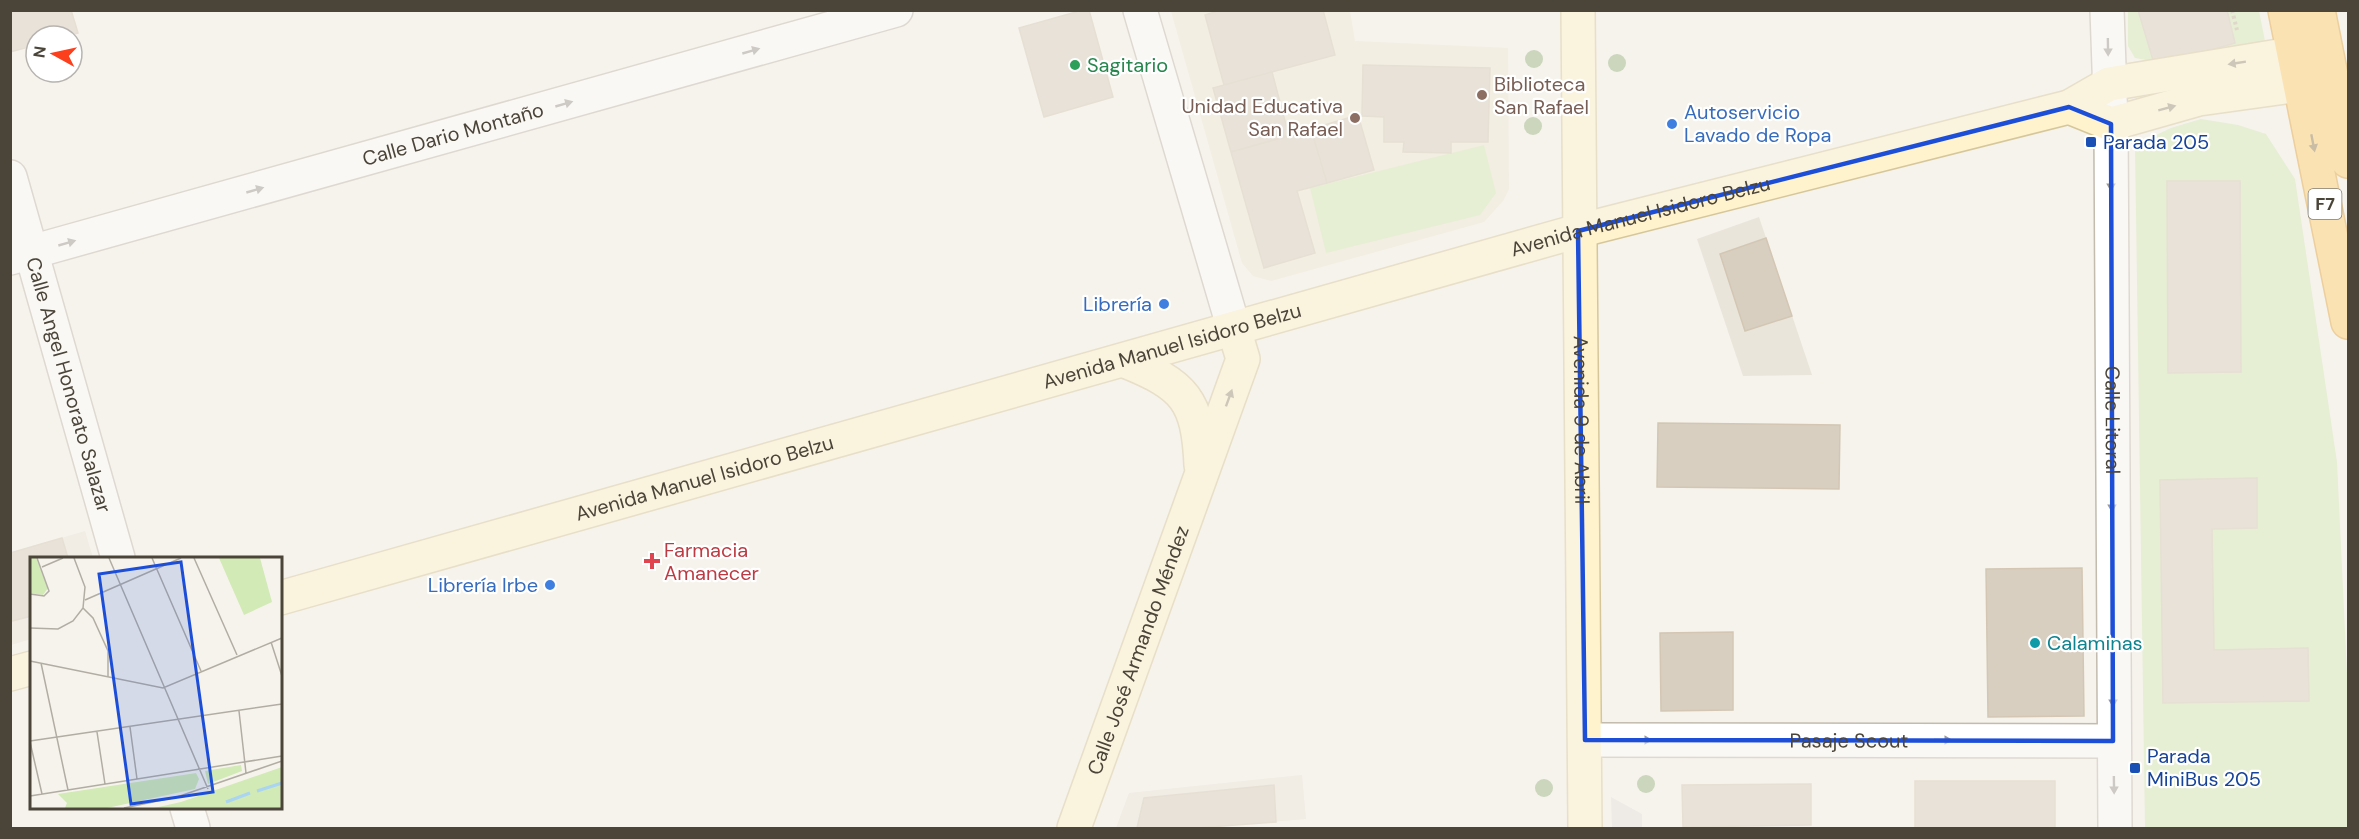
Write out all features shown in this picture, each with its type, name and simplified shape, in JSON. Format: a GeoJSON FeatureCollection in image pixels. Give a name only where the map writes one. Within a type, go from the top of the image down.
{"type":"FeatureCollection","features":[{"type":"Feature","properties":{"kind":"highway","name":"F7"},"geometry":{"type":"LineString","coordinates":[[2285,10],[2294,53],[2317,83],[2349,161]]}},
{"type":"Feature","properties":{"kind":"highway","name":"F7"},"geometry":{"type":"LineString","coordinates":[[2318,10],[2327,48],[2317,83],[2349,322]]}},
{"type":"Feature","properties":{"kind":"main road","name":"Avenida 9 de Abril"},"geometry":{"type":"LineString","coordinates":[[1578,10],[1578,231],[1585,828]]}},
{"type":"Feature","properties":{"kind":"main road","name":"Avenida Manuel Isidoro Belzu"},"geometry":{"type":"LineString","coordinates":[[282,597],[1125,361],[1578,231],[2069,107],[2109,84],[2327,48]]}},
{"type":"Feature","properties":{"kind":"main road"},"geometry":{"type":"LineString","coordinates":[[2069,107],[2111,124],[2199,99],[2317,83]]}},
{"type":"Feature","properties":{"kind":"main road","name":"Calle José Armando Méndez"},"geometry":{"type":"LineString","coordinates":[[1074,828],[1243,359],[1234,329]]}},
{"type":"Feature","properties":{"kind":"main road","name":"Calle José Armando Méndez"},"geometry":{"type":"LineString","coordinates":[[1125,361],[1171,383],[1192,406],[1200,437],[1202,473]]}},
{"type":"Feature","properties":{"kind":"main road"},"geometry":{"type":"LineString","coordinates":[[10,674],[30,669]]}},
{"type":"Feature","properties":{"kind":"street","name":"Calle Dario Montaño"},"geometry":{"type":"LineString","coordinates":[[21,255],[896,10]]}},
{"type":"Feature","properties":{"kind":"street"},"geometry":{"type":"LineString","coordinates":[[1140,10],[1234,329]]}},
{"type":"Feature","properties":{"kind":"street","name":"Calle Litoral"},"geometry":{"type":"LineString","coordinates":[[2107,10],[2111,124],[2115,828]]}},
{"type":"Feature","properties":{"kind":"street","name":"Calle Angel Honorato Salazar"},"geometry":{"type":"LineString","coordinates":[[10,177],[21,255],[118,557]]}},
{"type":"Feature","properties":{"kind":"street","name":"Pasaje Scout"},"geometry":{"type":"LineString","coordinates":[[1585,740],[2113,741]]}},
{"type":"Feature","properties":{"kind":"street"},"geometry":{"type":"LineString","coordinates":[[188,809],[193,828]]}},
{"type":"Feature","properties":{"kind":"highlighted area"},"geometry":{"type":"Polygon","coordinates":[[[2069,107],[2111,124],[2113,741],[1585,740],[1578,231],[2069,107]]]}},
{"type":"Feature","properties":{"kind":"shaded area","name":"Unidad Educativa San Rafael"},"geometry":{"type":"Polygon","coordinates":[[[1171,11],[1350,11],[1355,41],[1508,48],[1509,189],[1503,201],[1484,222],[1271,281],[1253,276],[1242,263],[1171,11]]]}},
{"type":"Feature","properties":{"kind":"shaded area"},"geometry":{"type":"Polygon","coordinates":[[[1759,217],[1812,375],[1743,376],[1697,239],[1759,217]]]}},
{"type":"Feature","properties":{"kind":"shaded area"},"geometry":{"type":"Polygon","coordinates":[[[85,531],[93,557],[30,557],[30,639],[11,645],[11,553],[85,531]]]}},
{"type":"Feature","properties":{"kind":"shaded area"},"geometry":{"type":"Polygon","coordinates":[[[1302,775],[1306,819],[1196,828],[1116,828],[1129,793],[1302,775]]]}},
{"type":"Feature","properties":{"kind":"shaded area"},"geometry":{"type":"Polygon","coordinates":[[[1611,797],[1642,814],[1642,828],[1612,828],[1611,797]]]}},
{"type":"Feature","properties":{"kind":"green space"},"geometry":{"type":"Polygon","coordinates":[[[2128,11],[2259,11],[2265,41],[2183,59],[2135,58],[2128,46],[2128,11]]]}},
{"type":"Feature","properties":{"kind":"green space"},"geometry":{"type":"Polygon","coordinates":[[[2201,119],[2238,125],[2266,134],[2295,179],[2337,462],[2348,695],[2348,828],[2145,828],[2135,145],[2171,128],[2201,119]]]}},
{"type":"Feature","properties":{"kind":"green space"},"geometry":{"type":"Polygon","coordinates":[[[1484,145],[1496,193],[1480,215],[1326,253],[1310,188],[1484,145]]]}},
{"type":"Feature","properties":{"kind":"building"},"geometry":{"type":"Polygon","coordinates":[[[10,10],[71,10],[75,24],[24,24],[24,48],[10,52],[10,10]]]}},
{"type":"Feature","properties":{"kind":"building"},"geometry":{"type":"Polygon","coordinates":[[[1089,10],[1113,97],[1044,117],[1019,28],[1089,10]]]}},
{"type":"Feature","properties":{"kind":"building"},"geometry":{"type":"Polygon","coordinates":[[[1221,10],[1323,10],[1335,55],[1224,85],[1205,15],[1221,10]]]}},
{"type":"Feature","properties":{"kind":"building"},"geometry":{"type":"Polygon","coordinates":[[[2138,10],[2227,10],[2235,43],[2187,57],[2153,60],[2138,10]]]}},
{"type":"Feature","properties":{"kind":"building"},"geometry":{"type":"Polygon","coordinates":[[[1363,65],[1490,68],[1488,142],[1451,142],[1451,153],[1403,152],[1404,142],[1384,142],[1384,117],[1362,116],[1363,65]]]}},
{"type":"Feature","properties":{"kind":"building"},"geometry":{"type":"Polygon","coordinates":[[[1272,72],[1289,136],[1231,152],[1213,88],[1272,72]]]}},
{"type":"Feature","properties":{"kind":"building"},"geometry":{"type":"Polygon","coordinates":[[[1358,115],[1374,170],[1327,183],[1311,129],[1358,115]]]}},
{"type":"Feature","properties":{"kind":"building"},"geometry":{"type":"Polygon","coordinates":[[[1311,129],[1327,183],[1297,191],[1315,253],[1264,268],[1231,152],[1311,129]]]}},
{"type":"Feature","properties":{"kind":"building"},"geometry":{"type":"Polygon","coordinates":[[[2167,181],[2240,181],[2241,372],[2168,373],[2167,181]]]}},
{"type":"Feature","properties":{"kind":"building"},"geometry":{"type":"Polygon","coordinates":[[[1766,238],[1792,316],[1745,331],[1720,254],[1766,238]]]}},
{"type":"Feature","properties":{"kind":"building"},"geometry":{"type":"Polygon","coordinates":[[[1658,423],[1840,425],[1839,489],[1657,487],[1658,423]]]}},
{"type":"Feature","properties":{"kind":"building"},"geometry":{"type":"Polygon","coordinates":[[[2257,478],[2257,528],[2212,529],[2214,650],[2308,648],[2309,701],[2163,703],[2160,480],[2257,478]]]}},
{"type":"Feature","properties":{"kind":"building"},"geometry":{"type":"Polygon","coordinates":[[[62,538],[68,557],[30,557],[30,616],[12,621],[10,553],[62,538]]]}},
{"type":"Feature","properties":{"kind":"building","name":"Calaminas"},"geometry":{"type":"Polygon","coordinates":[[[2082,568],[2084,716],[1988,717],[1986,569],[2082,568]]]}},
{"type":"Feature","properties":{"kind":"building"},"geometry":{"type":"Polygon","coordinates":[[[1733,632],[1733,710],[1661,711],[1660,633],[1733,632]]]}},
{"type":"Feature","properties":{"kind":"building"},"geometry":{"type":"Polygon","coordinates":[[[1915,781],[2055,781],[2055,828],[1915,828],[1915,781]]]}},
{"type":"Feature","properties":{"kind":"building"},"geometry":{"type":"Polygon","coordinates":[[[1811,784],[1811,825],[1683,827],[1682,785],[1811,784]]]}},
{"type":"Feature","properties":{"kind":"building"},"geometry":{"type":"Polygon","coordinates":[[[1274,785],[1276,822],[1196,828],[1137,828],[1144,798],[1274,785]]]}},
{"type":"Feature","properties":{"kind":"place","name":"Sagitario"},"geometry":{"type":"Point","coordinates":[1075,65]}},
{"type":"Feature","properties":{"kind":"place","name":"Biblioteca San Rafael"},"geometry":{"type":"Point","coordinates":[1482,95]}},
{"type":"Feature","properties":{"kind":"place","name":"Unidad Educativa San Rafael"},"geometry":{"type":"Point","coordinates":[1355,118]}},
{"type":"Feature","properties":{"kind":"place","name":"Autoservicio Lavado de Ropa"},"geometry":{"type":"Point","coordinates":[1672,124]}},
{"type":"Feature","properties":{"kind":"place","name":"Parada 205"},"geometry":{"type":"Point","coordinates":[2091,142]}},
{"type":"Feature","properties":{"kind":"place","name":"Librería"},"geometry":{"type":"Point","coordinates":[1164,304]}},
{"type":"Feature","properties":{"kind":"place","name":"Farmacia Amanecer"},"geometry":{"type":"Point","coordinates":[652,561]}},
{"type":"Feature","properties":{"kind":"place","name":"Librería Irbe"},"geometry":{"type":"Point","coordinates":[550,585]}},
{"type":"Feature","properties":{"kind":"place","name":"Calaminas"},"geometry":{"type":"Point","coordinates":[2035,643]}},
{"type":"Feature","properties":{"kind":"place","name":"Parada MiniBus 205"},"geometry":{"type":"Point","coordinates":[2135,768]}}]}
